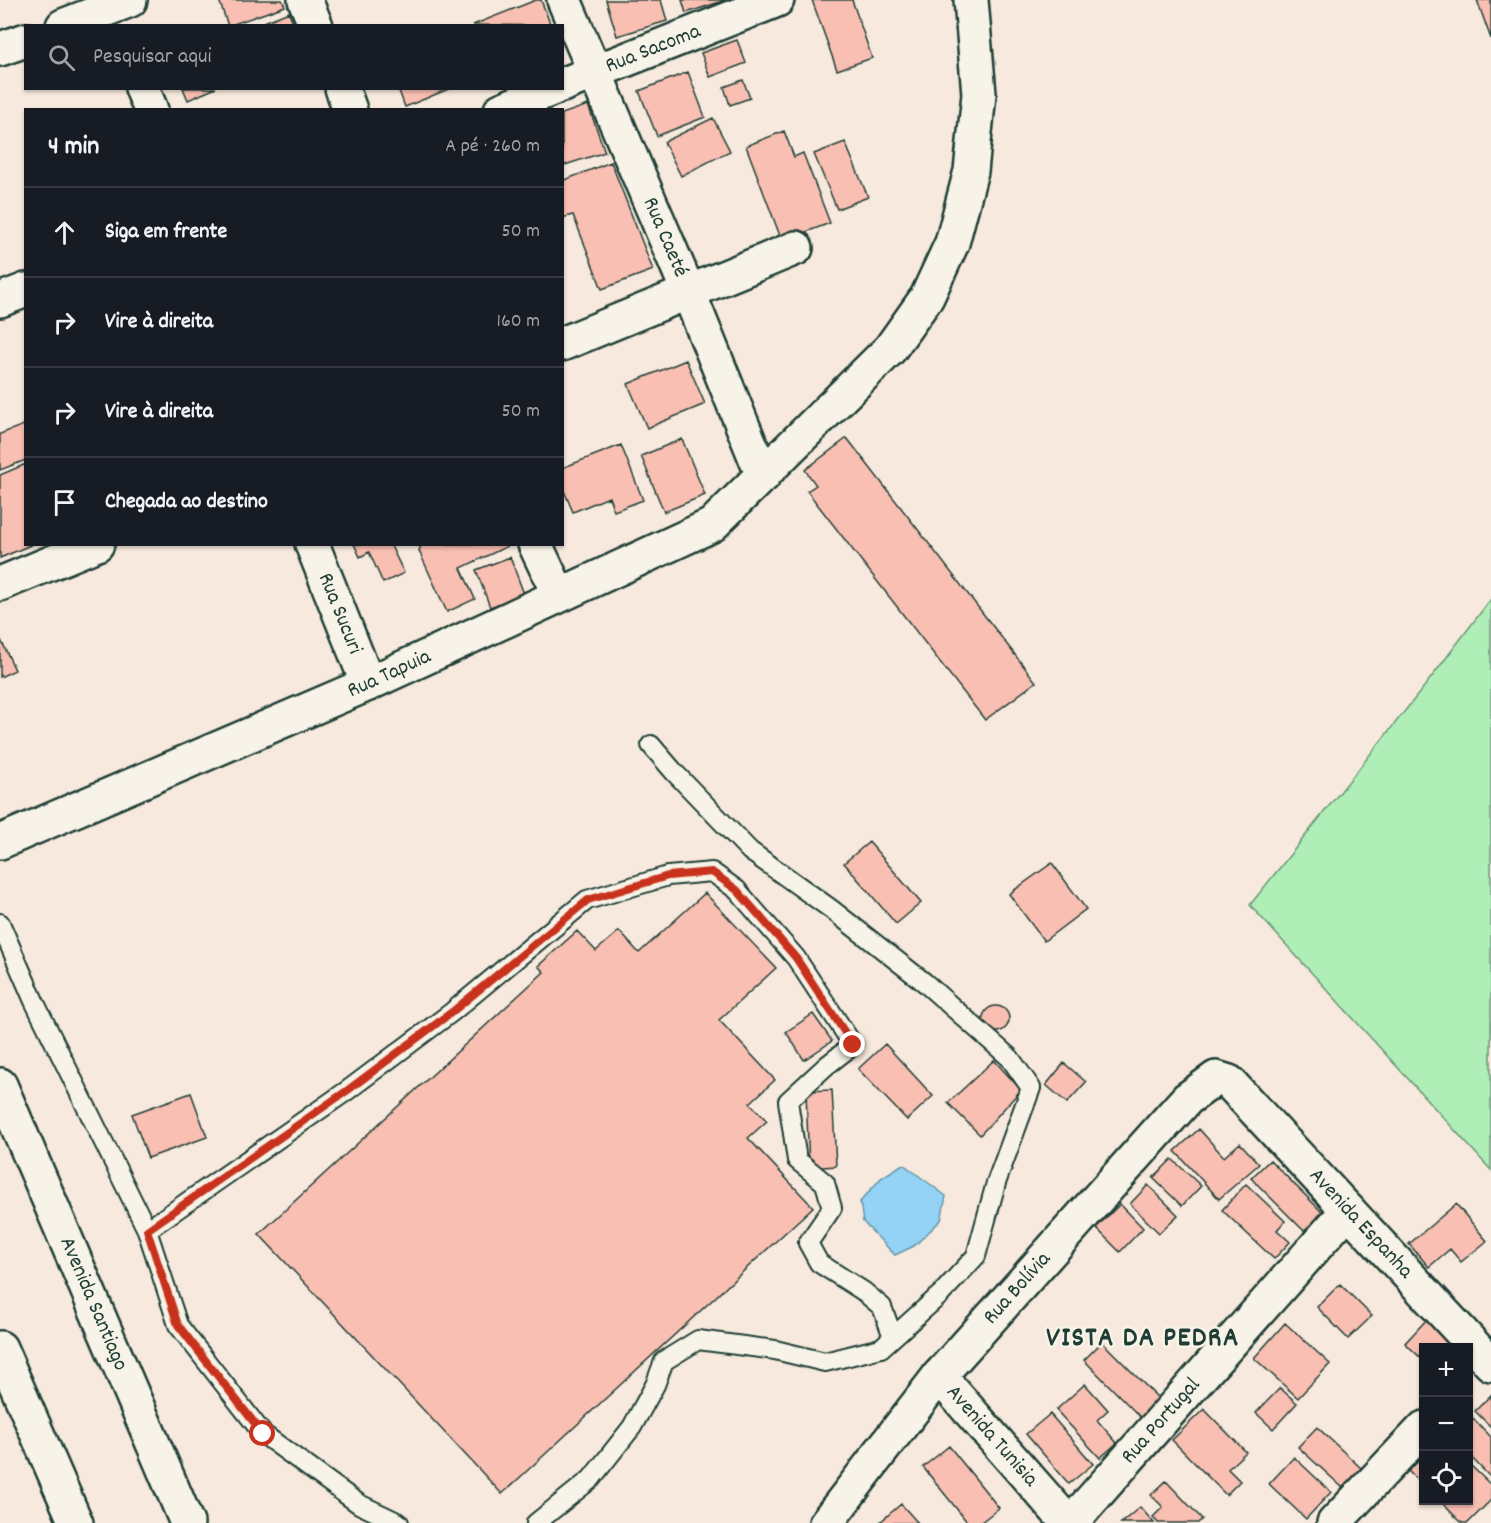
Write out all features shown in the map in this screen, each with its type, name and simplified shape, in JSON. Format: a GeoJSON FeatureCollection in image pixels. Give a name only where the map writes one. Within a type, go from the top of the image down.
{"type":"FeatureCollection","features":[{"type":"Feature","properties":{"kind":"main road"},"geometry":{"type":"LineString","coordinates":[[305,0],[315,24]]}},
{"type":"Feature","properties":{"kind":"main road","name":"Rua Caeté"},"geometry":{"type":"LineString","coordinates":[[564,0],[763,476]]}},
{"type":"Feature","properties":{"kind":"main road","name":"Rua Sacoma"},"geometry":{"type":"LineString","coordinates":[[564,84],[777,0]]}},
{"type":"Feature","properties":{"kind":"main road","name":"Rua Tapuia"},"geometry":{"type":"LineString","coordinates":[[0,843],[368,684],[712,525],[890,349],[927,297],[952,243],[970,171],[979,94],[971,0]]}},
{"type":"Feature","properties":{"kind":"main road"},"geometry":{"type":"LineString","coordinates":[[70,24],[119,11]]}},
{"type":"Feature","properties":{"kind":"main road"},"geometry":{"type":"LineString","coordinates":[[0,49],[24,41]]}},
{"type":"Feature","properties":{"kind":"main road"},"geometry":{"type":"LineString","coordinates":[[143,90],[150,108]]}},
{"type":"Feature","properties":{"kind":"main road"},"geometry":{"type":"LineString","coordinates":[[343,90],[349,108]]}},
{"type":"Feature","properties":{"kind":"main road"},"geometry":{"type":"LineString","coordinates":[[506,108],[549,90]]}},
{"type":"Feature","properties":{"kind":"main road"},"geometry":{"type":"LineString","coordinates":[[564,343],[796,248]]}},
{"type":"Feature","properties":{"kind":"main road"},"geometry":{"type":"LineString","coordinates":[[0,300],[24,291]]}},
{"type":"Feature","properties":{"kind":"main road"},"geometry":{"type":"LineString","coordinates":[[0,584],[92,546]]}},
{"type":"Feature","properties":{"kind":"main road","name":"Rua Sucuri"},"geometry":{"type":"LineString","coordinates":[[313,546],[368,684]]}},
{"type":"Feature","properties":{"kind":"main road"},"geometry":{"type":"LineString","coordinates":[[536,546],[559,595]]}},
{"type":"Feature","properties":{"kind":"main road","name":"Rua Bolívia"},"geometry":{"type":"LineString","coordinates":[[826,1523],[939,1376],[1187,1099],[1216,1078],[1229,1082]]}},
{"type":"Feature","properties":{"kind":"main road","name":"Avenida Espanha"},"geometry":{"type":"LineString","coordinates":[[1229,1082],[1348,1210],[1482,1368]]}},
{"type":"Feature","properties":{"kind":"main road","name":"Avenida Santiago"},"geometry":{"type":"LineString","coordinates":[[0,1085],[187,1523]]}},
{"type":"Feature","properties":{"kind":"main road","name":"Rua Portugal"},"geometry":{"type":"LineString","coordinates":[[1069,1523],[1348,1210]]}},
{"type":"Feature","properties":{"kind":"main road"},"geometry":{"type":"LineString","coordinates":[[0,1348],[76,1523]]}},
{"type":"Feature","properties":{"kind":"main road","name":"Avenida Tunisia"},"geometry":{"type":"LineString","coordinates":[[939,1376],[1069,1523]]}},
{"type":"Feature","properties":{"kind":"main road"},"geometry":{"type":"LineString","coordinates":[[1334,1523],[1419,1433]]}},
{"type":"Feature","properties":{"kind":"lane"},"geometry":{"type":"LineString","coordinates":[[536,1523],[591,1479],[632,1427],[655,1386],[664,1361],[698,1340],[775,1350],[825,1362],[881,1348],[941,1294],[976,1256],[996,1183],[1031,1088],[1010,1058],[924,982],[831,909],[750,851],[651,745]]}},
{"type":"Feature","properties":{"kind":"lane"},"geometry":{"type":"LineString","coordinates":[[147,1230],[338,1097],[442,1020],[588,900],[668,876],[712,872],[737,890],[796,958],[853,1045],[826,1066],[789,1101],[794,1143],[797,1160],[825,1183],[832,1208],[808,1244],[819,1263],[882,1306],[893,1337]]}},
{"type":"Feature","properties":{"kind":"lane"},"geometry":{"type":"LineString","coordinates":[[0,923],[34,1001],[147,1230],[178,1325],[263,1434],[359,1504],[399,1523]]}},
{"type":"Feature","properties":{"kind":"green space"},"geometry":{"type":"Polygon","coordinates":[[[1491,599],[1491,1170],[1250,905],[1424,687],[1491,599]]]}},
{"type":"Feature","properties":{"kind":"water"},"geometry":{"type":"Polygon","coordinates":[[[903,1164],[946,1196],[941,1220],[914,1246],[895,1255],[863,1222],[860,1202],[881,1178],[903,1164]]]}},
{"type":"Feature","properties":{"kind":"building"},"geometry":{"type":"Polygon","coordinates":[[[219,0],[282,0],[285,6],[234,24],[227,24],[219,0]]]}},
{"type":"Feature","properties":{"kind":"building"},"geometry":{"type":"Polygon","coordinates":[[[541,0],[550,24],[476,24],[541,0]]]}},
{"type":"Feature","properties":{"kind":"building"},"geometry":{"type":"Polygon","coordinates":[[[606,0],[661,0],[667,21],[617,36],[606,0]]]}},
{"type":"Feature","properties":{"kind":"building"},"geometry":{"type":"Polygon","coordinates":[[[682,0],[726,0],[686,13],[682,0]]]}},
{"type":"Feature","properties":{"kind":"building"},"geometry":{"type":"Polygon","coordinates":[[[812,0],[852,0],[872,58],[837,70],[812,0]]]}},
{"type":"Feature","properties":{"kind":"building"},"geometry":{"type":"Polygon","coordinates":[[[1477,0],[1491,0],[1491,39],[1477,0]]]}},
{"type":"Feature","properties":{"kind":"building"},"geometry":{"type":"Polygon","coordinates":[[[289,12],[293,24],[259,24],[289,12]]]}},
{"type":"Feature","properties":{"kind":"building"},"geometry":{"type":"Polygon","coordinates":[[[737,40],[746,63],[710,77],[701,53],[737,40]]]}},
{"type":"Feature","properties":{"kind":"building"},"geometry":{"type":"Polygon","coordinates":[[[688,72],[705,117],[657,136],[639,91],[688,72]]]}},
{"type":"Feature","properties":{"kind":"building"},"geometry":{"type":"Polygon","coordinates":[[[743,80],[750,98],[730,105],[724,87],[743,80]]]}},
{"type":"Feature","properties":{"kind":"building"},"geometry":{"type":"Polygon","coordinates":[[[184,90],[211,90],[188,100],[184,90]]]}},
{"type":"Feature","properties":{"kind":"building"},"geometry":{"type":"Polygon","coordinates":[[[399,90],[446,90],[405,107],[399,90]]]}},
{"type":"Feature","properties":{"kind":"building"},"geometry":{"type":"Polygon","coordinates":[[[588,105],[605,152],[564,165],[564,113],[588,105]]]}},
{"type":"Feature","properties":{"kind":"building"},"geometry":{"type":"Polygon","coordinates":[[[713,118],[730,151],[681,176],[664,142],[713,118]]]}},
{"type":"Feature","properties":{"kind":"building"},"geometry":{"type":"Polygon","coordinates":[[[784,131],[794,157],[803,153],[830,223],[782,241],[746,146],[784,131]]]}},
{"type":"Feature","properties":{"kind":"building"},"geometry":{"type":"Polygon","coordinates":[[[845,142],[868,197],[837,209],[814,154],[845,142]]]}},
{"type":"Feature","properties":{"kind":"building"},"geometry":{"type":"Polygon","coordinates":[[[611,162],[653,270],[602,289],[573,215],[564,217],[564,180],[611,162]]]}},
{"type":"Feature","properties":{"kind":"building"},"geometry":{"type":"Polygon","coordinates":[[[686,360],[705,404],[647,428],[628,384],[686,360]]]}},
{"type":"Feature","properties":{"kind":"building"},"geometry":{"type":"Polygon","coordinates":[[[24,425],[24,461],[0,470],[0,434],[24,425]]]}},
{"type":"Feature","properties":{"kind":"building"},"geometry":{"type":"Polygon","coordinates":[[[847,438],[1036,682],[985,720],[807,491],[816,485],[805,470],[847,438]]]}},
{"type":"Feature","properties":{"kind":"building"},"geometry":{"type":"Polygon","coordinates":[[[682,439],[705,495],[664,512],[641,456],[682,439]]]}},
{"type":"Feature","properties":{"kind":"building"},"geometry":{"type":"Polygon","coordinates":[[[621,445],[643,500],[614,511],[609,497],[573,512],[564,491],[564,467],[621,445]]]}},
{"type":"Feature","properties":{"kind":"building"},"geometry":{"type":"Polygon","coordinates":[[[24,465],[24,546],[28,546],[0,558],[0,475],[24,465]]]}},
{"type":"Feature","properties":{"kind":"building"},"geometry":{"type":"Polygon","coordinates":[[[355,546],[391,546],[404,573],[383,583],[369,552],[360,557],[355,546]]]}},
{"type":"Feature","properties":{"kind":"building"},"geometry":{"type":"Polygon","coordinates":[[[420,546],[508,546],[461,568],[475,599],[447,612],[419,551],[420,546]]]}},
{"type":"Feature","properties":{"kind":"building"},"geometry":{"type":"Polygon","coordinates":[[[510,557],[524,594],[490,607],[476,570],[510,557]]]}},
{"type":"Feature","properties":{"kind":"building"},"geometry":{"type":"Polygon","coordinates":[[[0,638],[15,670],[0,677],[0,638]]]}},
{"type":"Feature","properties":{"kind":"building"},"geometry":{"type":"Polygon","coordinates":[[[869,842],[921,903],[896,924],[844,863],[869,842]]]}},
{"type":"Feature","properties":{"kind":"building"},"geometry":{"type":"Polygon","coordinates":[[[1052,863],[1086,909],[1044,941],[1009,894],[1052,863]]]}},
{"type":"Feature","properties":{"kind":"building"},"geometry":{"type":"Polygon","coordinates":[[[705,893],[776,968],[719,1020],[775,1080],[750,1103],[767,1121],[748,1138],[813,1207],[502,1494],[259,1234],[544,972],[538,966],[577,931],[596,951],[619,931],[639,953],[705,893]]]}},
{"type":"Feature","properties":{"kind":"building"},"geometry":{"type":"Polygon","coordinates":[[[996,1006],[1005,1010],[1009,1019],[1005,1028],[996,1032],[987,1028],[983,1019],[987,1010],[996,1006]]]}},
{"type":"Feature","properties":{"kind":"building"},"geometry":{"type":"Polygon","coordinates":[[[813,1014],[832,1041],[804,1060],[786,1032],[813,1014]]]}},
{"type":"Feature","properties":{"kind":"building"},"geometry":{"type":"Polygon","coordinates":[[[885,1044],[933,1096],[907,1120],[858,1069],[885,1044]]]}},
{"type":"Feature","properties":{"kind":"building"},"geometry":{"type":"Polygon","coordinates":[[[994,1060],[1021,1090],[980,1135],[948,1103],[994,1060]]]}},
{"type":"Feature","properties":{"kind":"building"},"geometry":{"type":"Polygon","coordinates":[[[1064,1063],[1086,1082],[1067,1103],[1046,1085],[1064,1063]]]}},
{"type":"Feature","properties":{"kind":"building"},"geometry":{"type":"Polygon","coordinates":[[[832,1090],[836,1166],[809,1168],[806,1091],[832,1090]]]}},
{"type":"Feature","properties":{"kind":"building"},"geometry":{"type":"Polygon","coordinates":[[[191,1093],[207,1137],[148,1158],[132,1114],[191,1093]]]}},
{"type":"Feature","properties":{"kind":"building"},"geometry":{"type":"Polygon","coordinates":[[[1199,1129],[1224,1157],[1240,1143],[1259,1164],[1219,1199],[1175,1151],[1199,1129]]]}},
{"type":"Feature","properties":{"kind":"building"},"geometry":{"type":"Polygon","coordinates":[[[1172,1159],[1201,1186],[1182,1206],[1153,1178],[1172,1159]]]}},
{"type":"Feature","properties":{"kind":"building"},"geometry":{"type":"Polygon","coordinates":[[[1270,1160],[1323,1213],[1304,1231],[1251,1178],[1270,1160]]]}},
{"type":"Feature","properties":{"kind":"building"},"geometry":{"type":"Polygon","coordinates":[[[1246,1184],[1285,1221],[1277,1230],[1290,1242],[1274,1259],[1222,1210],[1246,1184]]]}},
{"type":"Feature","properties":{"kind":"building"},"geometry":{"type":"Polygon","coordinates":[[[1148,1185],[1178,1215],[1159,1233],[1130,1204],[1148,1185]]]}},
{"type":"Feature","properties":{"kind":"building"},"geometry":{"type":"Polygon","coordinates":[[[1120,1204],[1143,1228],[1120,1252],[1096,1228],[1120,1204]]]}},
{"type":"Feature","properties":{"kind":"building"},"geometry":{"type":"Polygon","coordinates":[[[1456,1204],[1487,1241],[1461,1262],[1450,1249],[1429,1267],[1409,1244],[1456,1204]]]}},
{"type":"Feature","properties":{"kind":"building"},"geometry":{"type":"Polygon","coordinates":[[[1340,1284],[1372,1316],[1348,1339],[1317,1307],[1340,1284]]]}},
{"type":"Feature","properties":{"kind":"building"},"geometry":{"type":"Polygon","coordinates":[[[1428,1318],[1456,1343],[1419,1343],[1419,1356],[1405,1343],[1428,1318]]]}},
{"type":"Feature","properties":{"kind":"building"},"geometry":{"type":"Polygon","coordinates":[[[1285,1323],[1330,1364],[1298,1398],[1254,1358],[1285,1323]]]}},
{"type":"Feature","properties":{"kind":"building"},"geometry":{"type":"Polygon","coordinates":[[[1102,1342],[1163,1403],[1145,1422],[1084,1360],[1102,1342]]]}},
{"type":"Feature","properties":{"kind":"building"},"geometry":{"type":"Polygon","coordinates":[[[1085,1384],[1108,1410],[1097,1420],[1117,1443],[1100,1458],[1056,1410],[1085,1384]]]}},
{"type":"Feature","properties":{"kind":"building"},"geometry":{"type":"Polygon","coordinates":[[[1280,1388],[1297,1403],[1273,1429],[1256,1413],[1280,1388]]]}},
{"type":"Feature","properties":{"kind":"building"},"geometry":{"type":"Polygon","coordinates":[[[1491,1395],[1491,1427],[1475,1411],[1491,1395]]]}},
{"type":"Feature","properties":{"kind":"building"},"geometry":{"type":"Polygon","coordinates":[[[1204,1409],[1246,1452],[1228,1469],[1240,1481],[1226,1495],[1172,1440],[1204,1409]]]}},
{"type":"Feature","properties":{"kind":"building"},"geometry":{"type":"Polygon","coordinates":[[[1050,1414],[1093,1464],[1069,1484],[1026,1434],[1050,1414]]]}},
{"type":"Feature","properties":{"kind":"building"},"geometry":{"type":"Polygon","coordinates":[[[1473,1418],[1491,1437],[1491,1478],[1473,1459],[1473,1418]]]}},
{"type":"Feature","properties":{"kind":"building"},"geometry":{"type":"Polygon","coordinates":[[[1317,1427],[1362,1469],[1343,1488],[1298,1447],[1317,1427]]]}},
{"type":"Feature","properties":{"kind":"building"},"geometry":{"type":"Polygon","coordinates":[[[949,1446],[999,1508],[980,1523],[968,1523],[923,1467],[949,1446]]]}},
{"type":"Feature","properties":{"kind":"building"},"geometry":{"type":"Polygon","coordinates":[[[1294,1457],[1331,1492],[1306,1519],[1269,1484],[1294,1457]]]}},
{"type":"Feature","properties":{"kind":"building"},"geometry":{"type":"Polygon","coordinates":[[[1419,1461],[1419,1481],[1408,1471],[1419,1461]]]}},
{"type":"Feature","properties":{"kind":"building"},"geometry":{"type":"Polygon","coordinates":[[[1473,1468],[1491,1485],[1491,1500],[1468,1523],[1462,1523],[1444,1505],[1473,1505],[1473,1468]]]}},
{"type":"Feature","properties":{"kind":"building"},"geometry":{"type":"Polygon","coordinates":[[[1166,1481],[1202,1519],[1198,1523],[1158,1523],[1153,1517],[1163,1507],[1151,1495],[1166,1481]]]}},
{"type":"Feature","properties":{"kind":"building"},"geometry":{"type":"Polygon","coordinates":[[[901,1504],[918,1523],[879,1523],[901,1504]]]}},
{"type":"Feature","properties":{"kind":"building"},"geometry":{"type":"Polygon","coordinates":[[[1140,1507],[1154,1523],[1121,1523],[1140,1507]]]}},
{"type":"Feature","properties":{"kind":"district","name":"VISTA DA PEDRA"},"geometry":{"type":"Point","coordinates":[1143,1340]}},
{"type":"Feature","properties":{"kind":"route"},"geometry":{"type":"LineString","coordinates":[[263,1434],[178,1325],[147,1230],[348,1090],[452,1012],[588,900],[668,876],[712,872],[737,890],[796,958],[853,1045]]}}]}
